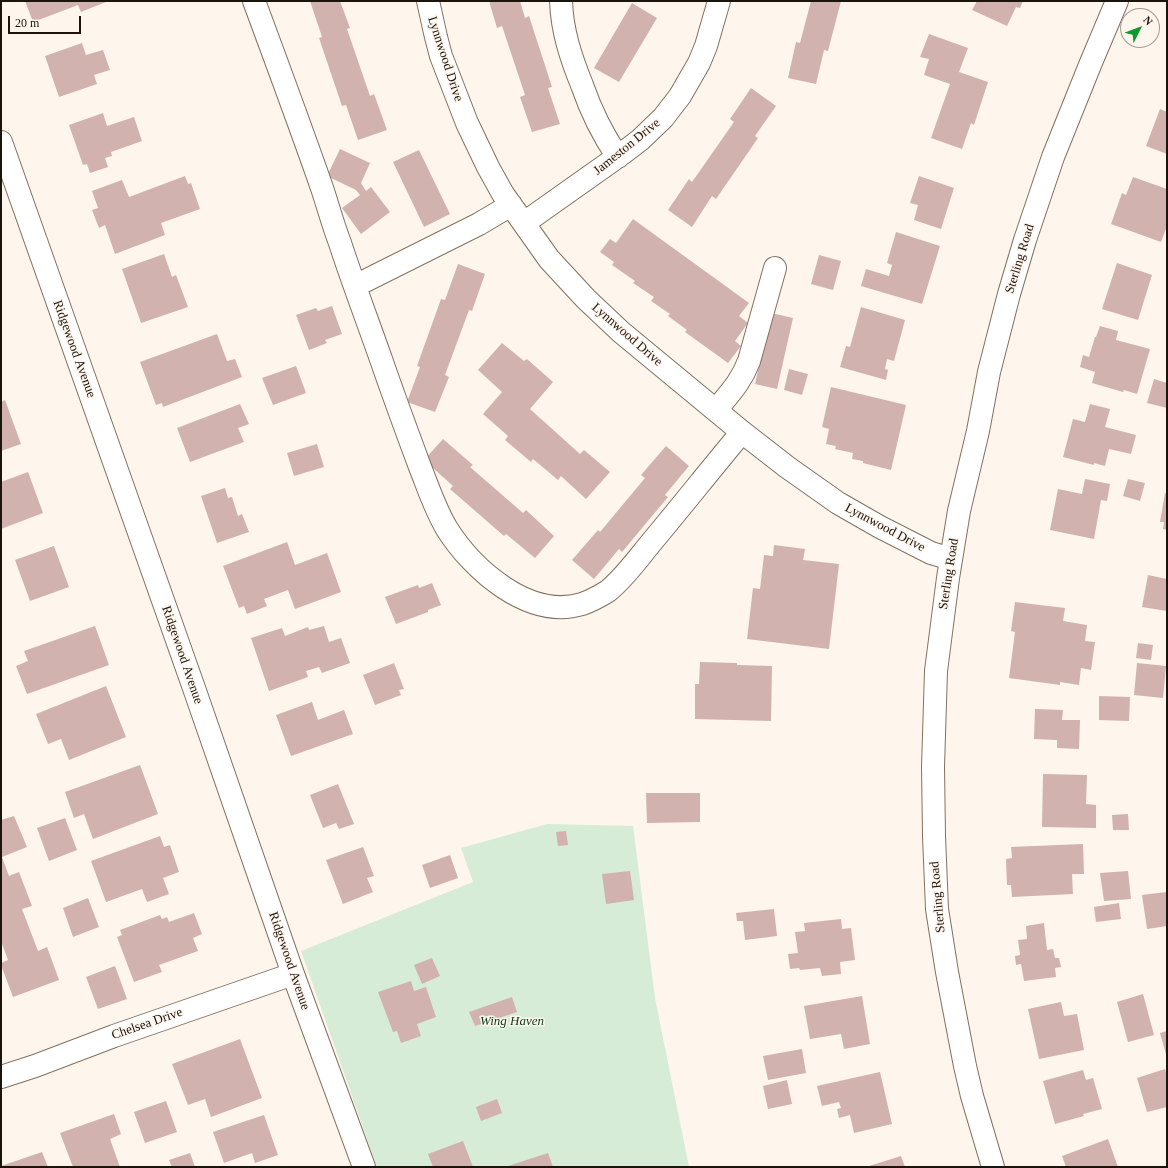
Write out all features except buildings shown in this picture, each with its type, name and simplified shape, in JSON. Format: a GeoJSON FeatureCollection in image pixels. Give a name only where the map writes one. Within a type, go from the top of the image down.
{"type":"FeatureCollection","features":[{"type":"Feature","properties":{"kind":"street"},"geometry":{"type":"LineString","coordinates":[[254,1],[323,192],[407,433],[434,503],[456,542],[469,557],[491,577],[514,593],[533,602],[551,606],[573,606],[584,603],[606,592],[625,574],[742,432]]}},
{"type":"Feature","properties":{"kind":"street","name":"Lynnwood Drive"},"geometry":{"type":"LineString","coordinates":[[428,1],[441,56],[462,110],[495,181],[549,259],[586,299],[621,332],[742,432],[787,467],[838,503],[880,527],[931,553],[951,559]]}},
{"type":"Feature","properties":{"kind":"street"},"geometry":{"type":"LineString","coordinates":[[561,1],[563,29],[574,65],[600,128],[618,157]]}},
{"type":"Feature","properties":{"kind":"street","name":"Jameston Drive"},"geometry":{"type":"LineString","coordinates":[[524,223],[618,157],[654,128],[672,108],[690,80],[701,58],[706,46],[718,1]]}},
{"type":"Feature","properties":{"kind":"street","name":"Sterling Road"},"geometry":{"type":"LineString","coordinates":[[993,1167],[972,1096],[959,1035],[937,908],[935,880],[933,767],[936,671],[945,599],[959,511],[978,431],[986,385],[1003,316],[1019,259],[1053,157],[1117,1]]}},
{"type":"Feature","properties":{"kind":"street","name":"Ridgewood Avenue"},"geometry":{"type":"LineString","coordinates":[[1,142],[193,684],[293,974],[364,1167]]}},
{"type":"Feature","properties":{"kind":"street"},"geometry":{"type":"LineString","coordinates":[[355,286],[479,224],[511,205]]}},
{"type":"Feature","properties":{"kind":"street"},"geometry":{"type":"LineString","coordinates":[[716,410],[745,373],[775,268]]}},
{"type":"Feature","properties":{"kind":"street","name":"Chelsea Drive"},"geometry":{"type":"LineString","coordinates":[[1,1077],[293,974]]}},
{"type":"Feature","properties":{"kind":"green space","name":"Wing Haven"},"geometry":{"type":"Polygon","coordinates":[[[547,824],[633,826],[655,998],[689,1167],[377,1167],[301,951],[473,882],[461,848],[547,824]]]}}]}
